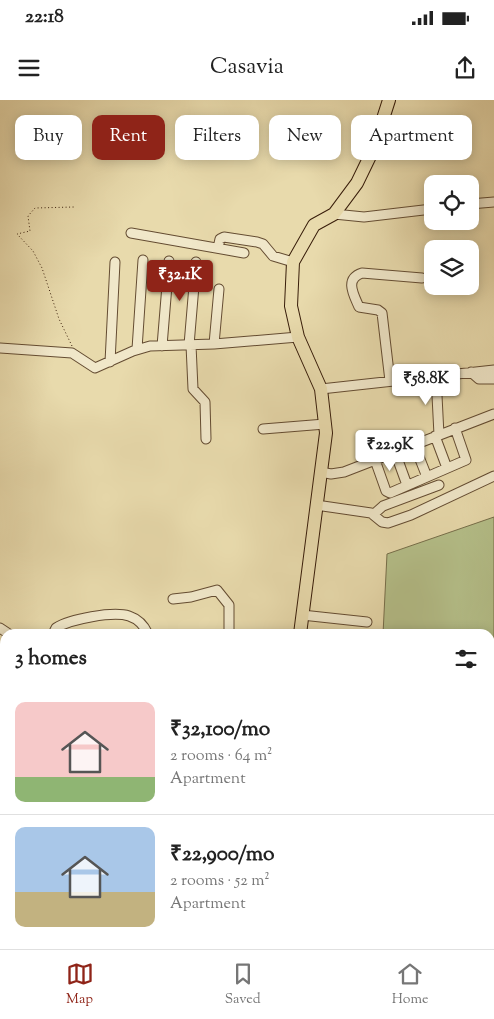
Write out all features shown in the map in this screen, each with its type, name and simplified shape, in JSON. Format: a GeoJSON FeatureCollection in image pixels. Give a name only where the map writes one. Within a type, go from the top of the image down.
{"type":"FeatureCollection","features":[{"type":"Feature","properties":{"kind":"highway"},"geometry":{"type":"LineString","coordinates":[[301,629],[325,424],[321,389],[298,337],[291,306],[293,262],[314,225],[334,214],[357,183],[374,150],[389,100]]}},
{"type":"Feature","properties":{"kind":"street"},"geometry":{"type":"LineString","coordinates":[[479,203],[494,202]]}},
{"type":"Feature","properties":{"kind":"street"},"geometry":{"type":"LineString","coordinates":[[334,214],[364,217],[424,210]]}},
{"type":"Feature","properties":{"kind":"street"},"geometry":{"type":"LineString","coordinates":[[132,233],[244,252]]}},
{"type":"Feature","properties":{"kind":"street"},"geometry":{"type":"LineString","coordinates":[[218,248],[220,239],[224,237],[256,242],[263,244],[273,256],[293,262]]}},
{"type":"Feature","properties":{"kind":"street"},"geometry":{"type":"LineString","coordinates":[[137,349],[143,260]]}},
{"type":"Feature","properties":{"kind":"street"},"geometry":{"type":"LineString","coordinates":[[162,346],[169,261]]}},
{"type":"Feature","properties":{"kind":"street"},"geometry":{"type":"LineString","coordinates":[[110,362],[115,262]]}},
{"type":"Feature","properties":{"kind":"street"},"geometry":{"type":"LineString","coordinates":[[196,262],[190,345],[193,389],[205,402],[206,438]]}},
{"type":"Feature","properties":{"kind":"street"},"geometry":{"type":"LineString","coordinates":[[390,381],[382,313],[378,310],[359,307],[352,288],[352,282],[357,275],[362,273],[422,278]]}},
{"type":"Feature","properties":{"kind":"street"},"geometry":{"type":"LineString","coordinates":[[214,344],[219,289]]}},
{"type":"Feature","properties":{"kind":"street"},"geometry":{"type":"LineString","coordinates":[[0,348],[66,352],[77,355],[95,368],[137,349],[298,337]]}},
{"type":"Feature","properties":{"kind":"street"},"geometry":{"type":"LineString","coordinates":[[321,389],[494,370]]}},
{"type":"Feature","properties":{"kind":"street"},"geometry":{"type":"LineString","coordinates":[[471,372],[479,378],[494,379]]}},
{"type":"Feature","properties":{"kind":"street"},"geometry":{"type":"LineString","coordinates":[[436,376],[437,435],[447,468]]}},
{"type":"Feature","properties":{"kind":"street"},"geometry":{"type":"LineString","coordinates":[[320,472],[337,474],[494,414]]}},
{"type":"Feature","properties":{"kind":"street"},"geometry":{"type":"LineString","coordinates":[[263,429],[325,424]]}},
{"type":"Feature","properties":{"kind":"street"},"geometry":{"type":"LineString","coordinates":[[375,460],[386,491],[390,493],[466,460],[455,428]]}},
{"type":"Feature","properties":{"kind":"street"},"geometry":{"type":"LineString","coordinates":[[414,444],[427,476]]}},
{"type":"Feature","properties":{"kind":"street"},"geometry":{"type":"LineString","coordinates":[[395,452],[407,485]]}},
{"type":"Feature","properties":{"kind":"street"},"geometry":{"type":"LineString","coordinates":[[316,505],[374,514],[382,522],[388,523],[411,515],[494,476]]}},
{"type":"Feature","properties":{"kind":"street"},"geometry":{"type":"LineString","coordinates":[[374,514],[383,506],[439,485]]}},
{"type":"Feature","properties":{"kind":"street"},"geometry":{"type":"LineString","coordinates":[[173,599],[191,597],[217,590],[229,605],[230,629]]}},
{"type":"Feature","properties":{"kind":"street"},"geometry":{"type":"LineString","coordinates":[[56,629],[84,618],[121,615],[137,620],[144,629]]}},
{"type":"Feature","properties":{"kind":"street"},"geometry":{"type":"LineString","coordinates":[[302,615],[366,622]]}},
{"type":"Feature","properties":{"kind":"path"},"geometry":{"type":"LineString","coordinates":[[74,207],[35,208],[28,216],[30,231],[18,232],[17,235],[33,251],[42,268],[58,319],[77,355]]}},
{"type":"Feature","properties":{"kind":"green space"},"geometry":{"type":"Polygon","coordinates":[[[494,517],[494,629],[383,629],[387,554],[494,517]]]}}]}
